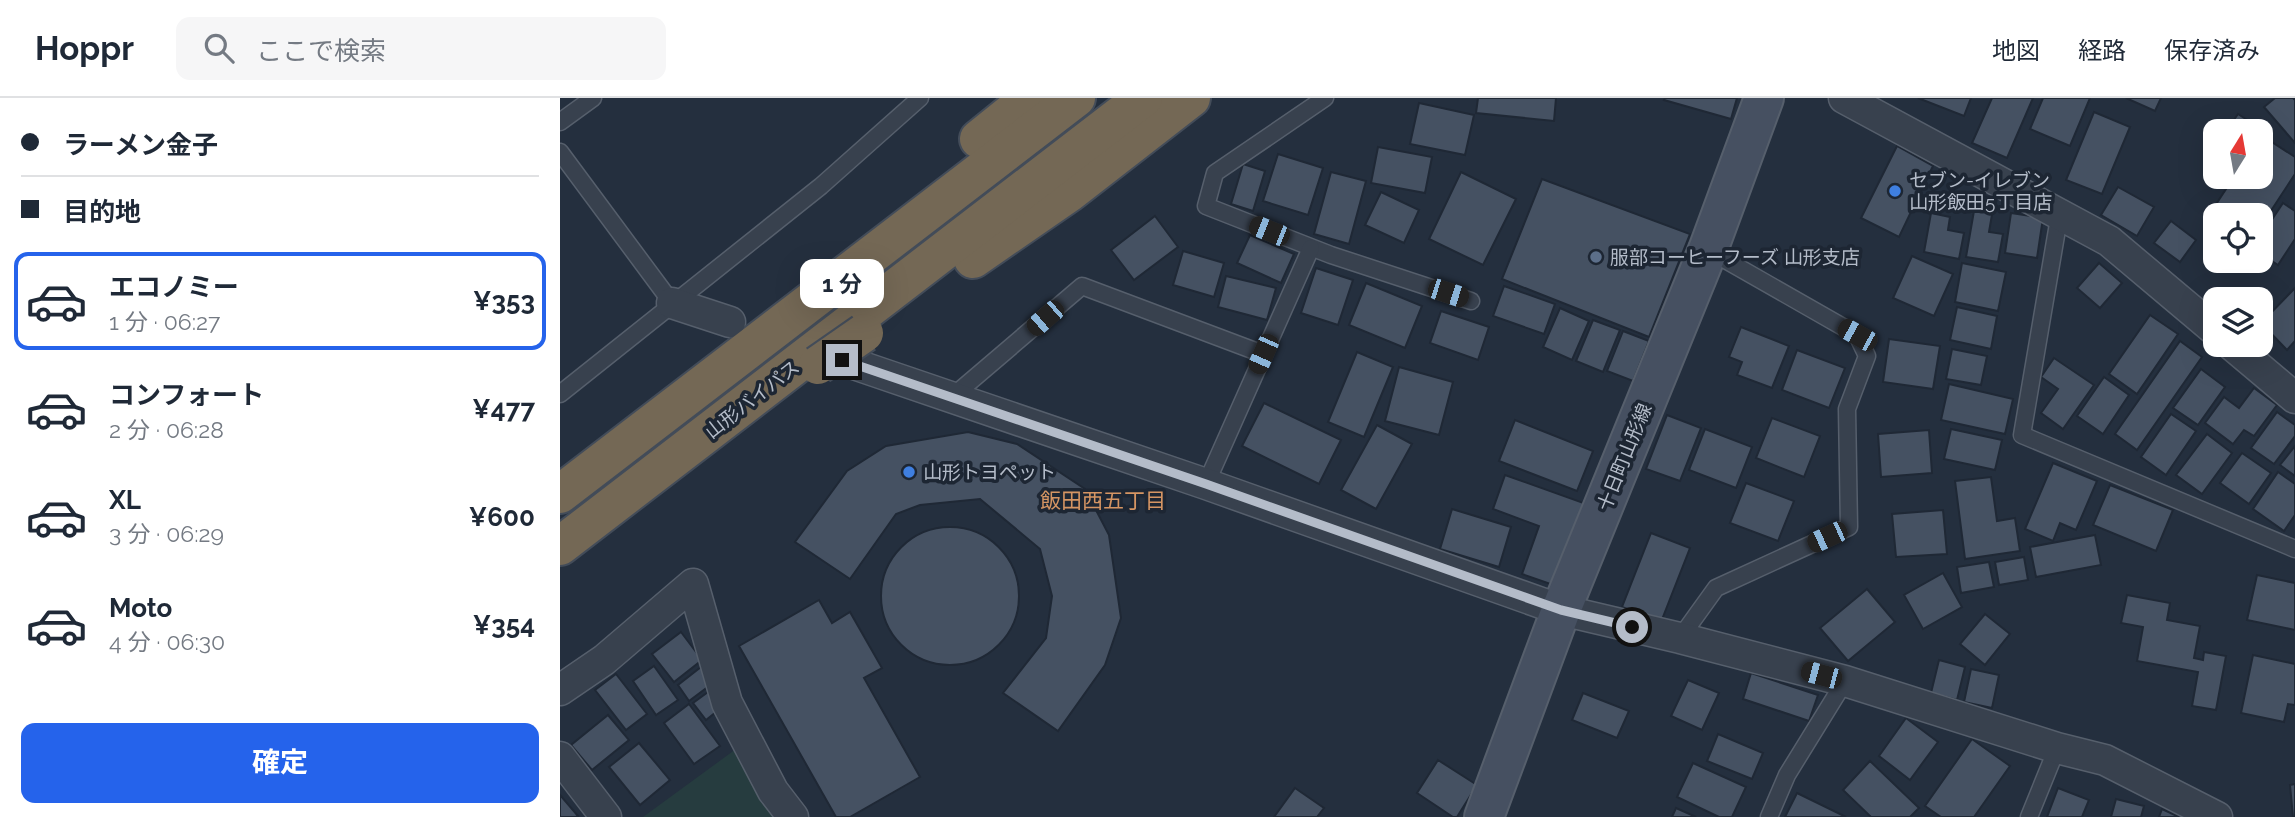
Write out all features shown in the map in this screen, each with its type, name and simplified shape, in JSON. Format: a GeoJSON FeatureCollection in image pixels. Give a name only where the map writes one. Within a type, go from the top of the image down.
{"type":"FeatureCollection","features":[{"type":"Feature","properties":{"kind":"highway"},"geometry":{"type":"LineString","coordinates":[[560,494],[1030,115],[1076,98]]}},
{"type":"Feature","properties":{"kind":"highway","name":"山形バイパス"},"geometry":{"type":"LineString","coordinates":[[562,545],[1143,98]]}},
{"type":"Feature","properties":{"kind":"highway"},"geometry":{"type":"LineString","coordinates":[[562,545],[842,353],[1070,192],[1191,98]]}},
{"type":"Feature","properties":{"kind":"main road","name":"十日町山形線"},"geometry":{"type":"LineString","coordinates":[[1484,817],[1561,610],[1708,250],[1764,98]]}},
{"type":"Feature","properties":{"kind":"street"},"geometry":{"type":"LineString","coordinates":[[1844,98],[2060,212],[2109,241],[2203,320]]}},
{"type":"Feature","properties":{"kind":"street"},"geometry":{"type":"LineString","coordinates":[[672,303],[730,322]]}},
{"type":"Feature","properties":{"kind":"street"},"geometry":{"type":"LineString","coordinates":[[842,353],[952,397],[1561,610],[1844,681],[2057,748],[2105,760],[2217,817]]}},
{"type":"Feature","properties":{"kind":"street"},"geometry":{"type":"LineString","coordinates":[[2246,357],[2295,398]]}},
{"type":"Feature","properties":{"kind":"street"},"geometry":{"type":"LineString","coordinates":[[560,690],[604,660],[693,584],[727,703],[773,791],[793,817]]}},
{"type":"Feature","properties":{"kind":"street"},"geometry":{"type":"LineString","coordinates":[[560,757],[606,817]]}},
{"type":"Feature","properties":{"kind":"lane"},"geometry":{"type":"LineString","coordinates":[[560,121],[593,98]]}},
{"type":"Feature","properties":{"kind":"lane"},"geometry":{"type":"LineString","coordinates":[[560,394],[821,186],[920,98]]}},
{"type":"Feature","properties":{"kind":"lane"},"geometry":{"type":"LineString","coordinates":[[1325,98],[1215,173],[1206,206],[1311,248],[1471,301]]}},
{"type":"Feature","properties":{"kind":"lane"},"geometry":{"type":"LineString","coordinates":[[560,152],[672,303]]}},
{"type":"Feature","properties":{"kind":"lane"},"geometry":{"type":"LineString","coordinates":[[2060,212],[2022,435],[2295,549]]}},
{"type":"Feature","properties":{"kind":"lane"},"geometry":{"type":"LineString","coordinates":[[1206,484],[1311,248]]}},
{"type":"Feature","properties":{"kind":"lane"},"geometry":{"type":"LineString","coordinates":[[1680,638],[1716,588],[1849,527],[1847,409],[1867,356],[1857,335],[1708,250]]}},
{"type":"Feature","properties":{"kind":"lane"},"geometry":{"type":"LineString","coordinates":[[952,397],[1082,286],[1263,354]]}},
{"type":"Feature","properties":{"kind":"lane"},"geometry":{"type":"LineString","coordinates":[[1769,817],[1787,775],[1844,681]]}},
{"type":"Feature","properties":{"kind":"lane"},"geometry":{"type":"LineString","coordinates":[[2029,817],[2057,748]]}},
{"type":"Feature","properties":{"kind":"green space"},"geometry":{"type":"Polygon","coordinates":[[[736,749],[779,817],[643,817],[736,749]]]}},
{"type":"Feature","properties":{"kind":"building"},"geometry":{"type":"Polygon","coordinates":[[[1478,98],[1556,98],[1554,121],[1476,113],[1478,98]]]}},
{"type":"Feature","properties":{"kind":"building"},"geometry":{"type":"Polygon","coordinates":[[[1737,98],[1731,119],[1664,100],[1737,98]]]}},
{"type":"Feature","properties":{"kind":"building"},"geometry":{"type":"Polygon","coordinates":[[[1918,98],[1971,98],[1964,116],[1918,98]]]}},
{"type":"Feature","properties":{"kind":"building"},"geometry":{"type":"Polygon","coordinates":[[[1992,98],[2033,98],[2007,158],[1972,143],[1992,98]]]}},
{"type":"Feature","properties":{"kind":"building"},"geometry":{"type":"Polygon","coordinates":[[[2043,98],[2090,98],[2070,146],[2030,129],[2043,98]]]}},
{"type":"Feature","properties":{"kind":"building"},"geometry":{"type":"Polygon","coordinates":[[[2126,98],[2161,98],[2155,111],[2126,98]]]}},
{"type":"Feature","properties":{"kind":"building"},"geometry":{"type":"Polygon","coordinates":[[[2275,98],[2295,100],[2295,143],[2264,107],[2275,98]]]}},
{"type":"Feature","properties":{"kind":"building"},"geometry":{"type":"Polygon","coordinates":[[[1419,103],[1474,115],[1465,155],[1410,144],[1419,103]]]}},
{"type":"Feature","properties":{"kind":"building"},"geometry":{"type":"Polygon","coordinates":[[[2094,112],[2130,127],[2102,194],[2066,180],[2094,112]]]}},
{"type":"Feature","properties":{"kind":"building"},"geometry":{"type":"Polygon","coordinates":[[[2273,143],[2295,157],[2295,174],[2273,208],[2273,203],[2217,203],[2226,189],[2273,189],[2273,143]]]}},
{"type":"Feature","properties":{"kind":"building"},"geometry":{"type":"Polygon","coordinates":[[[1897,146],[1933,166],[1899,237],[1861,218],[1897,146]]]}},
{"type":"Feature","properties":{"kind":"building"},"geometry":{"type":"Polygon","coordinates":[[[1378,147],[1432,157],[1425,193],[1371,183],[1378,147]]]}},
{"type":"Feature","properties":{"kind":"building"},"geometry":{"type":"Polygon","coordinates":[[[1278,154],[1323,168],[1308,215],[1263,201],[1278,154]]]}},
{"type":"Feature","properties":{"kind":"building"},"geometry":{"type":"Polygon","coordinates":[[[1243,164],[1265,171],[1253,211],[1231,204],[1243,164]]]}},
{"type":"Feature","properties":{"kind":"building"},"geometry":{"type":"Polygon","coordinates":[[[1331,172],[1366,181],[1349,244],[1314,234],[1331,172]]]}},
{"type":"Feature","properties":{"kind":"building"},"geometry":{"type":"Polygon","coordinates":[[[1461,172],[1516,199],[1483,265],[1429,239],[1461,172]]]}},
{"type":"Feature","properties":{"kind":"building","name":"服部コーヒーフーズ 山形支店"},"geometry":{"type":"Polygon","coordinates":[[[1542,179],[1690,234],[1649,337],[1502,279],[1542,179]]]}},
{"type":"Feature","properties":{"kind":"building"},"geometry":{"type":"Polygon","coordinates":[[[2118,187],[2154,207],[2137,236],[2101,215],[2118,187]]]}},
{"type":"Feature","properties":{"kind":"building"},"geometry":{"type":"Polygon","coordinates":[[[1381,192],[1419,210],[1404,243],[1365,225],[1381,192]]]}},
{"type":"Feature","properties":{"kind":"building"},"geometry":{"type":"Polygon","coordinates":[[[2283,203],[2295,211],[2295,239],[2278,265],[2273,262],[2273,218],[2283,203]]]}},
{"type":"Feature","properties":{"kind":"building"},"geometry":{"type":"Polygon","coordinates":[[[1975,205],[1993,209],[1989,232],[2003,234],[1998,262],[1966,257],[1975,205]]]}},
{"type":"Feature","properties":{"kind":"building"},"geometry":{"type":"Polygon","coordinates":[[[1931,213],[1950,217],[1948,230],[1964,233],[1959,259],[1924,252],[1931,213]]]}},
{"type":"Feature","properties":{"kind":"building"},"geometry":{"type":"Polygon","coordinates":[[[2011,213],[2043,218],[2037,258],[2005,253],[2011,213]]]}},
{"type":"Feature","properties":{"kind":"building"},"geometry":{"type":"Polygon","coordinates":[[[1155,216],[1178,247],[1134,280],[1111,250],[1155,216]]]}},
{"type":"Feature","properties":{"kind":"building"},"geometry":{"type":"Polygon","coordinates":[[[2171,221],[2196,240],[2180,262],[2154,243],[2171,221]]]}},
{"type":"Feature","properties":{"kind":"building"},"geometry":{"type":"Polygon","coordinates":[[[1250,235],[1294,254],[1281,283],[1237,263],[1250,235]]]}},
{"type":"Feature","properties":{"kind":"building"},"geometry":{"type":"Polygon","coordinates":[[[1183,251],[1224,263],[1214,297],[1173,285],[1183,251]]]}},
{"type":"Feature","properties":{"kind":"building"},"geometry":{"type":"Polygon","coordinates":[[[1912,256],[1953,274],[1934,316],[1893,298],[1912,256]]]}},
{"type":"Feature","properties":{"kind":"building"},"geometry":{"type":"Polygon","coordinates":[[[1962,263],[2006,272],[1998,311],[1955,302],[1962,263]]]}},
{"type":"Feature","properties":{"kind":"building"},"geometry":{"type":"Polygon","coordinates":[[[2099,263],[2122,283],[2100,308],[2077,288],[2099,263]]]}},
{"type":"Feature","properties":{"kind":"building"},"geometry":{"type":"Polygon","coordinates":[[[1316,268],[1353,280],[1338,325],[1301,313],[1316,268]]]}},
{"type":"Feature","properties":{"kind":"building"},"geometry":{"type":"Polygon","coordinates":[[[1226,276],[1276,288],[1267,320],[1218,307],[1226,276]]]}},
{"type":"Feature","properties":{"kind":"building"},"geometry":{"type":"Polygon","coordinates":[[[1366,283],[1422,306],[1405,348],[1349,325],[1366,283]]]}},
{"type":"Feature","properties":{"kind":"building"},"geometry":{"type":"Polygon","coordinates":[[[1504,286],[1555,304],[1544,334],[1493,316],[1504,286]]]}},
{"type":"Feature","properties":{"kind":"building"},"geometry":{"type":"Polygon","coordinates":[[[2295,288],[2295,341],[2287,350],[2273,335],[2273,311],[2295,288]]]}},
{"type":"Feature","properties":{"kind":"building"},"geometry":{"type":"Polygon","coordinates":[[[1957,307],[1997,316],[1991,349],[1950,340],[1957,307]]]}},
{"type":"Feature","properties":{"kind":"building"},"geometry":{"type":"Polygon","coordinates":[[[1560,308],[1589,321],[1572,360],[1543,347],[1560,308]]]}},
{"type":"Feature","properties":{"kind":"building"},"geometry":{"type":"Polygon","coordinates":[[[1441,311],[1489,327],[1478,360],[1430,343],[1441,311]]]}},
{"type":"Feature","properties":{"kind":"building"},"geometry":{"type":"Polygon","coordinates":[[[2150,315],[2178,334],[2137,394],[2109,374],[2150,315]]]}},
{"type":"Feature","properties":{"kind":"building"},"geometry":{"type":"Polygon","coordinates":[[[1593,320],[1620,330],[1603,372],[1576,361],[1593,320]]]}},
{"type":"Feature","properties":{"kind":"building"},"geometry":{"type":"Polygon","coordinates":[[[1741,327],[1789,346],[1772,388],[1737,375],[1742,362],[1729,357],[1741,327]]]}},
{"type":"Feature","properties":{"kind":"building"},"geometry":{"type":"Polygon","coordinates":[[[1623,331],[1649,341],[1633,381],[1607,371],[1623,331]]]}},
{"type":"Feature","properties":{"kind":"building"},"geometry":{"type":"Polygon","coordinates":[[[1889,339],[1940,346],[1933,389],[1883,382],[1889,339]]]}},
{"type":"Feature","properties":{"kind":"building"},"geometry":{"type":"Polygon","coordinates":[[[2180,341],[2202,357],[2137,450],[2115,434],[2180,341]]]}},
{"type":"Feature","properties":{"kind":"building"},"geometry":{"type":"Polygon","coordinates":[[[1952,349],[1987,356],[1981,385],[1946,379],[1952,349]]]}},
{"type":"Feature","properties":{"kind":"building"},"geometry":{"type":"Polygon","coordinates":[[[1797,350],[1845,368],[1829,408],[1782,390],[1797,350]]]}},
{"type":"Feature","properties":{"kind":"building"},"geometry":{"type":"Polygon","coordinates":[[[1357,352],[1393,367],[1364,437],[1328,422],[1357,352]]]}},
{"type":"Feature","properties":{"kind":"building"},"geometry":{"type":"Polygon","coordinates":[[[2054,358],[2094,385],[2063,429],[2041,413],[2058,389],[2041,377],[2054,358]]]}},
{"type":"Feature","properties":{"kind":"building"},"geometry":{"type":"Polygon","coordinates":[[[1399,367],[1453,382],[1439,435],[1385,421],[1399,367]]]}},
{"type":"Feature","properties":{"kind":"building"},"geometry":{"type":"Polygon","coordinates":[[[2201,369],[2225,387],[2198,425],[2173,408],[2201,369]]]}},
{"type":"Feature","properties":{"kind":"building"},"geometry":{"type":"Polygon","coordinates":[[[2104,377],[2129,395],[2103,434],[2077,416],[2104,377]]]}},
{"type":"Feature","properties":{"kind":"building"},"geometry":{"type":"Polygon","coordinates":[[[1949,384],[2013,399],[2005,434],[1941,420],[1949,384]]]}},
{"type":"Feature","properties":{"kind":"building"},"geometry":{"type":"Polygon","coordinates":[[[2254,388],[2277,405],[2254,436],[2244,430],[2233,444],[2205,423],[2224,397],[2239,408],[2254,388]]]}},
{"type":"Feature","properties":{"kind":"building"},"geometry":{"type":"Polygon","coordinates":[[[1264,403],[1341,440],[1319,484],[1242,446],[1264,403]]]}},
{"type":"Feature","properties":{"kind":"building"},"geometry":{"type":"Polygon","coordinates":[[[2277,412],[2295,425],[2295,436],[2274,464],[2251,448],[2277,412]]]}},
{"type":"Feature","properties":{"kind":"building"},"geometry":{"type":"Polygon","coordinates":[[[2171,414],[2196,431],[2166,475],[2141,457],[2171,414]]]}},
{"type":"Feature","properties":{"kind":"building"},"geometry":{"type":"Polygon","coordinates":[[[1667,415],[1701,428],[1680,481],[1646,469],[1667,415]]]}},
{"type":"Feature","properties":{"kind":"building"},"geometry":{"type":"Polygon","coordinates":[[[1772,418],[1820,436],[1804,477],[1756,458],[1772,418]]]}},
{"type":"Feature","properties":{"kind":"building"},"geometry":{"type":"Polygon","coordinates":[[[1515,420],[1593,451],[1577,491],[1499,461],[1515,420]]]}},
{"type":"Feature","properties":{"kind":"building"},"geometry":{"type":"Polygon","coordinates":[[[1377,425],[1412,444],[1376,509],[1341,490],[1377,425]]]}},
{"type":"Feature","properties":{"kind":"building"},"geometry":{"type":"Polygon","coordinates":[[[1705,429],[1752,447],[1736,488],[1689,470],[1705,429]]]}},
{"type":"Feature","properties":{"kind":"building"},"geometry":{"type":"Polygon","coordinates":[[[1951,429],[2002,440],[1995,470],[1944,459],[1951,429]]]}},
{"type":"Feature","properties":{"kind":"building"},"geometry":{"type":"Polygon","coordinates":[[[1929,430],[1932,473],[1881,477],[1878,434],[1929,430]]]}},
{"type":"Feature","properties":{"kind":"building"},"geometry":{"type":"Polygon","coordinates":[[[968,432],[1017,444],[1085,489],[1109,535],[1121,618],[1105,665],[1058,731],[1003,693],[1046,638],[1052,596],[1040,549],[980,499],[920,505],[896,514],[850,579],[795,542],[847,471],[886,446],[968,432]]]}},
{"type":"Feature","properties":{"kind":"building"},"geometry":{"type":"Polygon","coordinates":[[[2207,434],[2232,453],[2202,494],[2176,475],[2207,434]]]}},
{"type":"Feature","properties":{"kind":"building"},"geometry":{"type":"Polygon","coordinates":[[[2295,446],[2295,476],[2280,465],[2295,446]]]}},
{"type":"Feature","properties":{"kind":"building"},"geometry":{"type":"Polygon","coordinates":[[[2242,453],[2271,473],[2249,504],[2220,483],[2242,453]]]}},
{"type":"Feature","properties":{"kind":"building"},"geometry":{"type":"Polygon","coordinates":[[[2053,463],[2097,481],[2076,530],[2060,523],[2053,541],[2025,529],[2053,463]]]}},
{"type":"Feature","properties":{"kind":"building"},"geometry":{"type":"Polygon","coordinates":[[[2278,472],[2295,484],[2295,515],[2284,531],[2253,509],[2278,472]]]}},
{"type":"Feature","properties":{"kind":"building"},"geometry":{"type":"Polygon","coordinates":[[[1505,475],[1592,506],[1562,588],[1522,574],[1539,526],[1493,509],[1505,475]]]}},
{"type":"Feature","properties":{"kind":"building"},"geometry":{"type":"Polygon","coordinates":[[[1991,477],[1997,521],[2015,518],[2020,551],[1965,559],[1955,481],[1991,477]]]}},
{"type":"Feature","properties":{"kind":"building"},"geometry":{"type":"Polygon","coordinates":[[[1746,483],[1794,501],[1778,541],[1730,523],[1746,483]]]}},
{"type":"Feature","properties":{"kind":"building"},"geometry":{"type":"Polygon","coordinates":[[[2110,485],[2173,510],[2156,551],[2093,525],[2110,485]]]}},
{"type":"Feature","properties":{"kind":"building"},"geometry":{"type":"Polygon","coordinates":[[[1452,509],[1511,527],[1499,567],[1440,549],[1452,509]]]}},
{"type":"Feature","properties":{"kind":"building"},"geometry":{"type":"Polygon","coordinates":[[[1943,510],[1947,554],[1896,557],[1892,514],[1943,510]]]}},
{"type":"Feature","properties":{"kind":"building"},"geometry":{"type":"Polygon","coordinates":[[[950,527],[976,533],[999,547],[1013,570],[1019,596],[1013,622],[999,645],[976,659],[950,665],[924,659],[901,645],[887,622],[881,596],[887,570],[901,547],[924,533],[950,527]]]}},
{"type":"Feature","properties":{"kind":"building"},"geometry":{"type":"Polygon","coordinates":[[[1651,533],[1690,548],[1661,622],[1622,607],[1651,533]]]}},
{"type":"Feature","properties":{"kind":"building"},"geometry":{"type":"Polygon","coordinates":[[[2095,535],[2101,565],[2036,577],[2030,547],[2095,535]]]}},
{"type":"Feature","properties":{"kind":"building"},"geometry":{"type":"Polygon","coordinates":[[[2024,557],[2028,580],[1999,585],[1995,562],[2024,557]]]}},
{"type":"Feature","properties":{"kind":"building"},"geometry":{"type":"Polygon","coordinates":[[[1989,562],[1994,587],[1961,593],[1957,567],[1989,562]]]}},
{"type":"Feature","properties":{"kind":"building"},"geometry":{"type":"Polygon","coordinates":[[[1943,573],[1962,607],[1923,629],[1904,595],[1943,573]]]}},
{"type":"Feature","properties":{"kind":"building"},"geometry":{"type":"Polygon","coordinates":[[[2257,575],[2295,583],[2295,630],[2247,620],[2257,575]]]}},
{"type":"Feature","properties":{"kind":"building"},"geometry":{"type":"Polygon","coordinates":[[[1867,589],[1895,622],[1848,661],[1820,628],[1867,589]]]}},
{"type":"Feature","properties":{"kind":"building"},"geometry":{"type":"Polygon","coordinates":[[[2127,595],[2170,603],[2167,620],[2200,626],[2194,658],[2203,660],[2204,652],[2226,656],[2216,710],[2192,706],[2198,672],[2137,661],[2143,627],[2121,623],[2127,595]]]}},
{"type":"Feature","properties":{"kind":"building"},"geometry":{"type":"Polygon","coordinates":[[[819,600],[832,623],[850,612],[882,668],[864,678],[920,777],[850,817],[836,817],[739,646],[819,600]]]}},
{"type":"Feature","properties":{"kind":"building"},"geometry":{"type":"Polygon","coordinates":[[[1985,614],[2010,634],[1985,665],[1960,644],[1985,614]]]}},
{"type":"Feature","properties":{"kind":"building"},"geometry":{"type":"Polygon","coordinates":[[[681,632],[702,660],[674,682],[652,654],[681,632]]]}},
{"type":"Feature","properties":{"kind":"building"},"geometry":{"type":"Polygon","coordinates":[[[2253,655],[2295,664],[2295,705],[2288,704],[2284,722],[2241,713],[2253,655]]]}},
{"type":"Feature","properties":{"kind":"building"},"geometry":{"type":"Polygon","coordinates":[[[1939,660],[1965,667],[1957,700],[1931,693],[1939,660]]]}},
{"type":"Feature","properties":{"kind":"building"},"geometry":{"type":"Polygon","coordinates":[[[654,666],[678,700],[656,715],[633,681],[654,666]]]}},
{"type":"Feature","properties":{"kind":"building"},"geometry":{"type":"Polygon","coordinates":[[[701,667],[713,683],[689,701],[678,685],[701,667]]]}},
{"type":"Feature","properties":{"kind":"building"},"geometry":{"type":"Polygon","coordinates":[[[1971,669],[1999,675],[1992,708],[1964,702],[1971,669]]]}},
{"type":"Feature","properties":{"kind":"building"},"geometry":{"type":"Polygon","coordinates":[[[1751,673],[1818,695],[1809,721],[1743,699],[1751,673]]]}},
{"type":"Feature","properties":{"kind":"building"},"geometry":{"type":"Polygon","coordinates":[[[616,674],[647,714],[626,730],[595,690],[616,674]]]}},
{"type":"Feature","properties":{"kind":"building"},"geometry":{"type":"Polygon","coordinates":[[[1688,680],[1719,693],[1702,730],[1671,716],[1688,680]]]}},
{"type":"Feature","properties":{"kind":"building"},"geometry":{"type":"Polygon","coordinates":[[[708,692],[721,708],[706,720],[693,703],[708,692]]]}},
{"type":"Feature","properties":{"kind":"building"},"geometry":{"type":"Polygon","coordinates":[[[1583,693],[1629,711],[1617,738],[1572,720],[1583,693]]]}},
{"type":"Feature","properties":{"kind":"building"},"geometry":{"type":"Polygon","coordinates":[[[689,704],[720,746],[694,764],[664,723],[689,704]]]}},
{"type":"Feature","properties":{"kind":"building"},"geometry":{"type":"Polygon","coordinates":[[[608,715],[629,740],[592,770],[571,745],[608,715]]]}},
{"type":"Feature","properties":{"kind":"building"},"geometry":{"type":"Polygon","coordinates":[[[1906,718],[1938,742],[1910,780],[1879,756],[1906,718]]]}},
{"type":"Feature","properties":{"kind":"building"},"geometry":{"type":"Polygon","coordinates":[[[1718,734],[1763,753],[1752,779],[1707,761],[1718,734]]]}},
{"type":"Feature","properties":{"kind":"building"},"geometry":{"type":"Polygon","coordinates":[[[1972,739],[2010,766],[1974,817],[1941,817],[1925,806],[1972,739]]]}},
{"type":"Feature","properties":{"kind":"building"},"geometry":{"type":"Polygon","coordinates":[[[639,743],[670,780],[640,805],[609,767],[639,743]]]}},
{"type":"Feature","properties":{"kind":"building"},"geometry":{"type":"Polygon","coordinates":[[[1438,760],[1477,785],[1457,817],[1417,793],[1438,760]]]}},
{"type":"Feature","properties":{"kind":"building"},"geometry":{"type":"Polygon","coordinates":[[[1870,761],[1919,808],[1910,817],[1871,817],[1843,790],[1870,761]]]}},
{"type":"Feature","properties":{"kind":"building"},"geometry":{"type":"Polygon","coordinates":[[[1693,763],[1746,787],[1732,817],[1719,817],[1677,797],[1693,763]]]}},
{"type":"Feature","properties":{"kind":"building"},"geometry":{"type":"Polygon","coordinates":[[[2295,784],[2295,817],[2293,817],[2290,785],[2295,784]]]}},
{"type":"Feature","properties":{"kind":"building"},"geometry":{"type":"Polygon","coordinates":[[[1295,788],[1324,808],[1317,817],[1274,817],[1295,788]]]}},
{"type":"Feature","properties":{"kind":"building"},"geometry":{"type":"Polygon","coordinates":[[[2058,788],[2089,800],[2082,817],[2047,817],[2058,788]]]}},
{"type":"Feature","properties":{"kind":"building"},"geometry":{"type":"Polygon","coordinates":[[[1797,793],[1846,817],[1785,817],[1797,793]]]}},
{"type":"Feature","properties":{"kind":"building"},"geometry":{"type":"Polygon","coordinates":[[[560,795],[578,816],[560,817],[560,795]]]}},
{"type":"Feature","properties":{"kind":"building"},"geometry":{"type":"Polygon","coordinates":[[[2116,799],[2144,806],[2141,817],[2111,817],[2116,799]]]}},
{"type":"Feature","properties":{"kind":"building"},"geometry":{"type":"Polygon","coordinates":[[[1676,808],[1696,817],[1672,817],[1676,808]]]}},
{"type":"Feature","properties":{"kind":"building"},"geometry":{"type":"Polygon","coordinates":[[[2162,809],[2179,817],[2159,817],[2162,809]]]}},
{"type":"Feature","properties":{"kind":"place","name":"セブン-イレブン 山形飯田5丁目店"},"geometry":{"type":"Point","coordinates":[1895,191]}},
{"type":"Feature","properties":{"kind":"place","name":"服部コーヒーフーズ 山形支店"},"geometry":{"type":"Point","coordinates":[1596,257]}},
{"type":"Feature","properties":{"kind":"place","name":"山形トヨペット"},"geometry":{"type":"Point","coordinates":[909,472]}},
{"type":"Feature","properties":{"kind":"district","name":"飯田西五丁目"},"geometry":{"type":"Point","coordinates":[1103,501]}},
{"type":"Feature","properties":{"kind":"route"},"geometry":{"type":"LineString","coordinates":[[842,360],[1206,484],[1561,610],[1632,627]]}}]}
